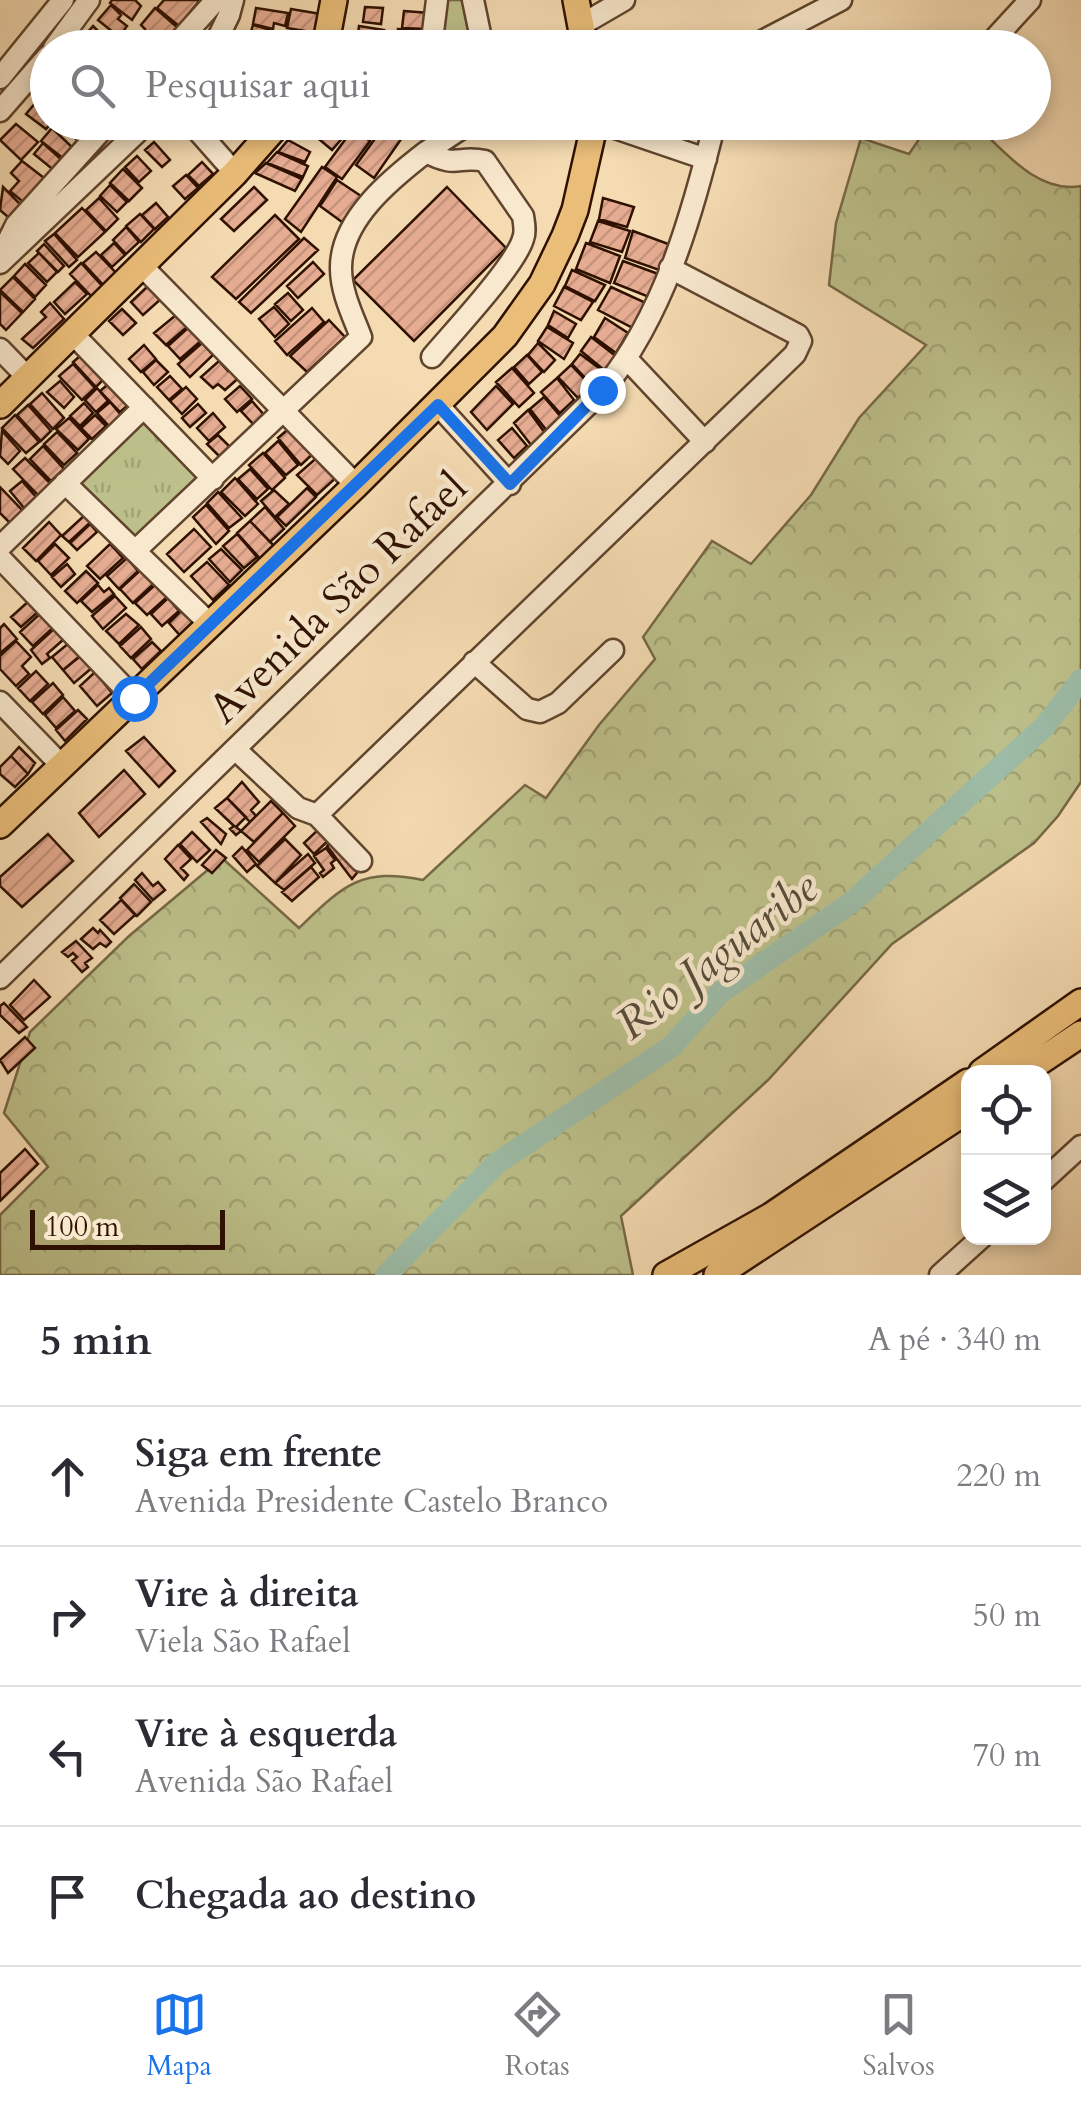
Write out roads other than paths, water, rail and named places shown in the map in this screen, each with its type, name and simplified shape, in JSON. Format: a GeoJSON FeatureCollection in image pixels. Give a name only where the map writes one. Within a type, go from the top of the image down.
{"type":"FeatureCollection","features":[{"type":"Feature","properties":{"kind":"main road"},"geometry":{"type":"LineString","coordinates":[[328,30],[334,0]]}},
{"type":"Feature","properties":{"kind":"main road"},"geometry":{"type":"LineString","coordinates":[[0,405],[264,140]]}},
{"type":"Feature","properties":{"kind":"main road"},"geometry":{"type":"LineString","coordinates":[[0,825],[356,486],[505,336],[542,284],[601,140]]}},
{"type":"Feature","properties":{"kind":"main road"},"geometry":{"type":"LineString","coordinates":[[992,1065],[1081,1002]]}},
{"type":"Feature","properties":{"kind":"main road"},"geometry":{"type":"LineString","coordinates":[[1034,1065],[1081,1034]]}},
{"type":"Feature","properties":{"kind":"main road"},"geometry":{"type":"LineString","coordinates":[[718,1275],[960,1112]]}},
{"type":"Feature","properties":{"kind":"main road"},"geometry":{"type":"LineString","coordinates":[[666,1275],[960,1112]]}},
{"type":"Feature","properties":{"kind":"street"},"geometry":{"type":"LineString","coordinates":[[39,30],[63,0]]}},
{"type":"Feature","properties":{"kind":"street"},"geometry":{"type":"LineString","coordinates":[[67,30],[88,0]]}},
{"type":"Feature","properties":{"kind":"street"},"geometry":{"type":"LineString","coordinates":[[190,30],[216,0]]}},
{"type":"Feature","properties":{"kind":"street"},"geometry":{"type":"LineString","coordinates":[[222,30],[232,0]]}},
{"type":"Feature","properties":{"kind":"street"},"geometry":{"type":"LineString","coordinates":[[433,30],[437,0]]}},
{"type":"Feature","properties":{"kind":"street"},"geometry":{"type":"LineString","coordinates":[[473,0],[479,30]]}},
{"type":"Feature","properties":{"kind":"street"},"geometry":{"type":"LineString","coordinates":[[581,24],[624,0]]}},
{"type":"Feature","properties":{"kind":"street"},"geometry":{"type":"LineString","coordinates":[[783,30],[840,0]]}},
{"type":"Feature","properties":{"kind":"street"},"geometry":{"type":"LineString","coordinates":[[1002,30],[1030,0]]}},
{"type":"Feature","properties":{"kind":"street"},"geometry":{"type":"LineString","coordinates":[[0,78],[30,41]]}},
{"type":"Feature","properties":{"kind":"street"},"geometry":{"type":"LineString","coordinates":[[0,111],[30,77]]}},
{"type":"Feature","properties":{"kind":"street"},"geometry":{"type":"LineString","coordinates":[[5,258],[16,225],[93,140]]}},
{"type":"Feature","properties":{"kind":"street"},"geometry":{"type":"LineString","coordinates":[[5,258],[129,140]]}},
{"type":"Feature","properties":{"kind":"street"},"geometry":{"type":"LineString","coordinates":[[207,140],[236,172]]}},
{"type":"Feature","properties":{"kind":"street"},"geometry":{"type":"LineString","coordinates":[[135,551],[361,337],[341,269],[345,244],[368,206],[444,140]]}},
{"type":"Feature","properties":{"kind":"street"},"geometry":{"type":"LineString","coordinates":[[650,140],[706,158]]}},
{"type":"Feature","properties":{"kind":"street","name":"Avenida São Rafael"},"geometry":{"type":"LineString","coordinates":[[0,978],[510,484],[628,360],[670,268],[710,140]]}},
{"type":"Feature","properties":{"kind":"street"},"geometry":{"type":"LineString","coordinates":[[426,152],[446,162],[485,160],[523,216],[525,227],[523,240],[511,261],[432,358]]}},
{"type":"Feature","properties":{"kind":"street"},"geometry":{"type":"LineString","coordinates":[[142,266],[356,486]]}},
{"type":"Feature","properties":{"kind":"street"},"geometry":{"type":"LineString","coordinates":[[317,815],[786,366],[799,348],[798,334],[670,268]]}},
{"type":"Feature","properties":{"kind":"street"},"geometry":{"type":"LineString","coordinates":[[73,334],[213,479]]}},
{"type":"Feature","properties":{"kind":"street"},"geometry":{"type":"LineString","coordinates":[[0,348],[28,378]]}},
{"type":"Feature","properties":{"kind":"street"},"geometry":{"type":"LineString","coordinates":[[628,360],[705,442]]}},
{"type":"Feature","properties":{"kind":"street"},"geometry":{"type":"LineString","coordinates":[[438,405],[510,484]]}},
{"type":"Feature","properties":{"kind":"street"},"geometry":{"type":"LineString","coordinates":[[0,548],[144,407]]}},
{"type":"Feature","properties":{"kind":"street"},"geometry":{"type":"LineString","coordinates":[[66,483],[211,625]]}},
{"type":"Feature","properties":{"kind":"street"},"geometry":{"type":"LineString","coordinates":[[0,558],[134,698]]}},
{"type":"Feature","properties":{"kind":"street"},"geometry":{"type":"LineString","coordinates":[[474,662],[526,709],[540,712],[558,703],[613,650]]}},
{"type":"Feature","properties":{"kind":"street"},"geometry":{"type":"LineString","coordinates":[[0,702],[62,766]]}},
{"type":"Feature","properties":{"kind":"street"},"geometry":{"type":"LineString","coordinates":[[236,749],[298,808],[317,815],[361,860]]}},
{"type":"Feature","properties":{"kind":"street"},"geometry":{"type":"LineString","coordinates":[[1050,1065],[1081,1044]]}},
{"type":"Feature","properties":{"kind":"street"},"geometry":{"type":"LineString","coordinates":[[740,1275],[960,1112]]}},
{"type":"Feature","properties":{"kind":"street"},"geometry":{"type":"LineString","coordinates":[[1051,1174],[1080,1149]]}},
{"type":"Feature","properties":{"kind":"street"},"geometry":{"type":"LineString","coordinates":[[940,1275],[973,1245]]}},
{"type":"Feature","properties":{"kind":"waterway","name":"Rio Jaguaribe"},"geometry":{"type":"LineString","coordinates":[[386,1275],[497,1163],[671,1047],[721,992],[851,903],[1045,726],[1081,680]]}}]}
